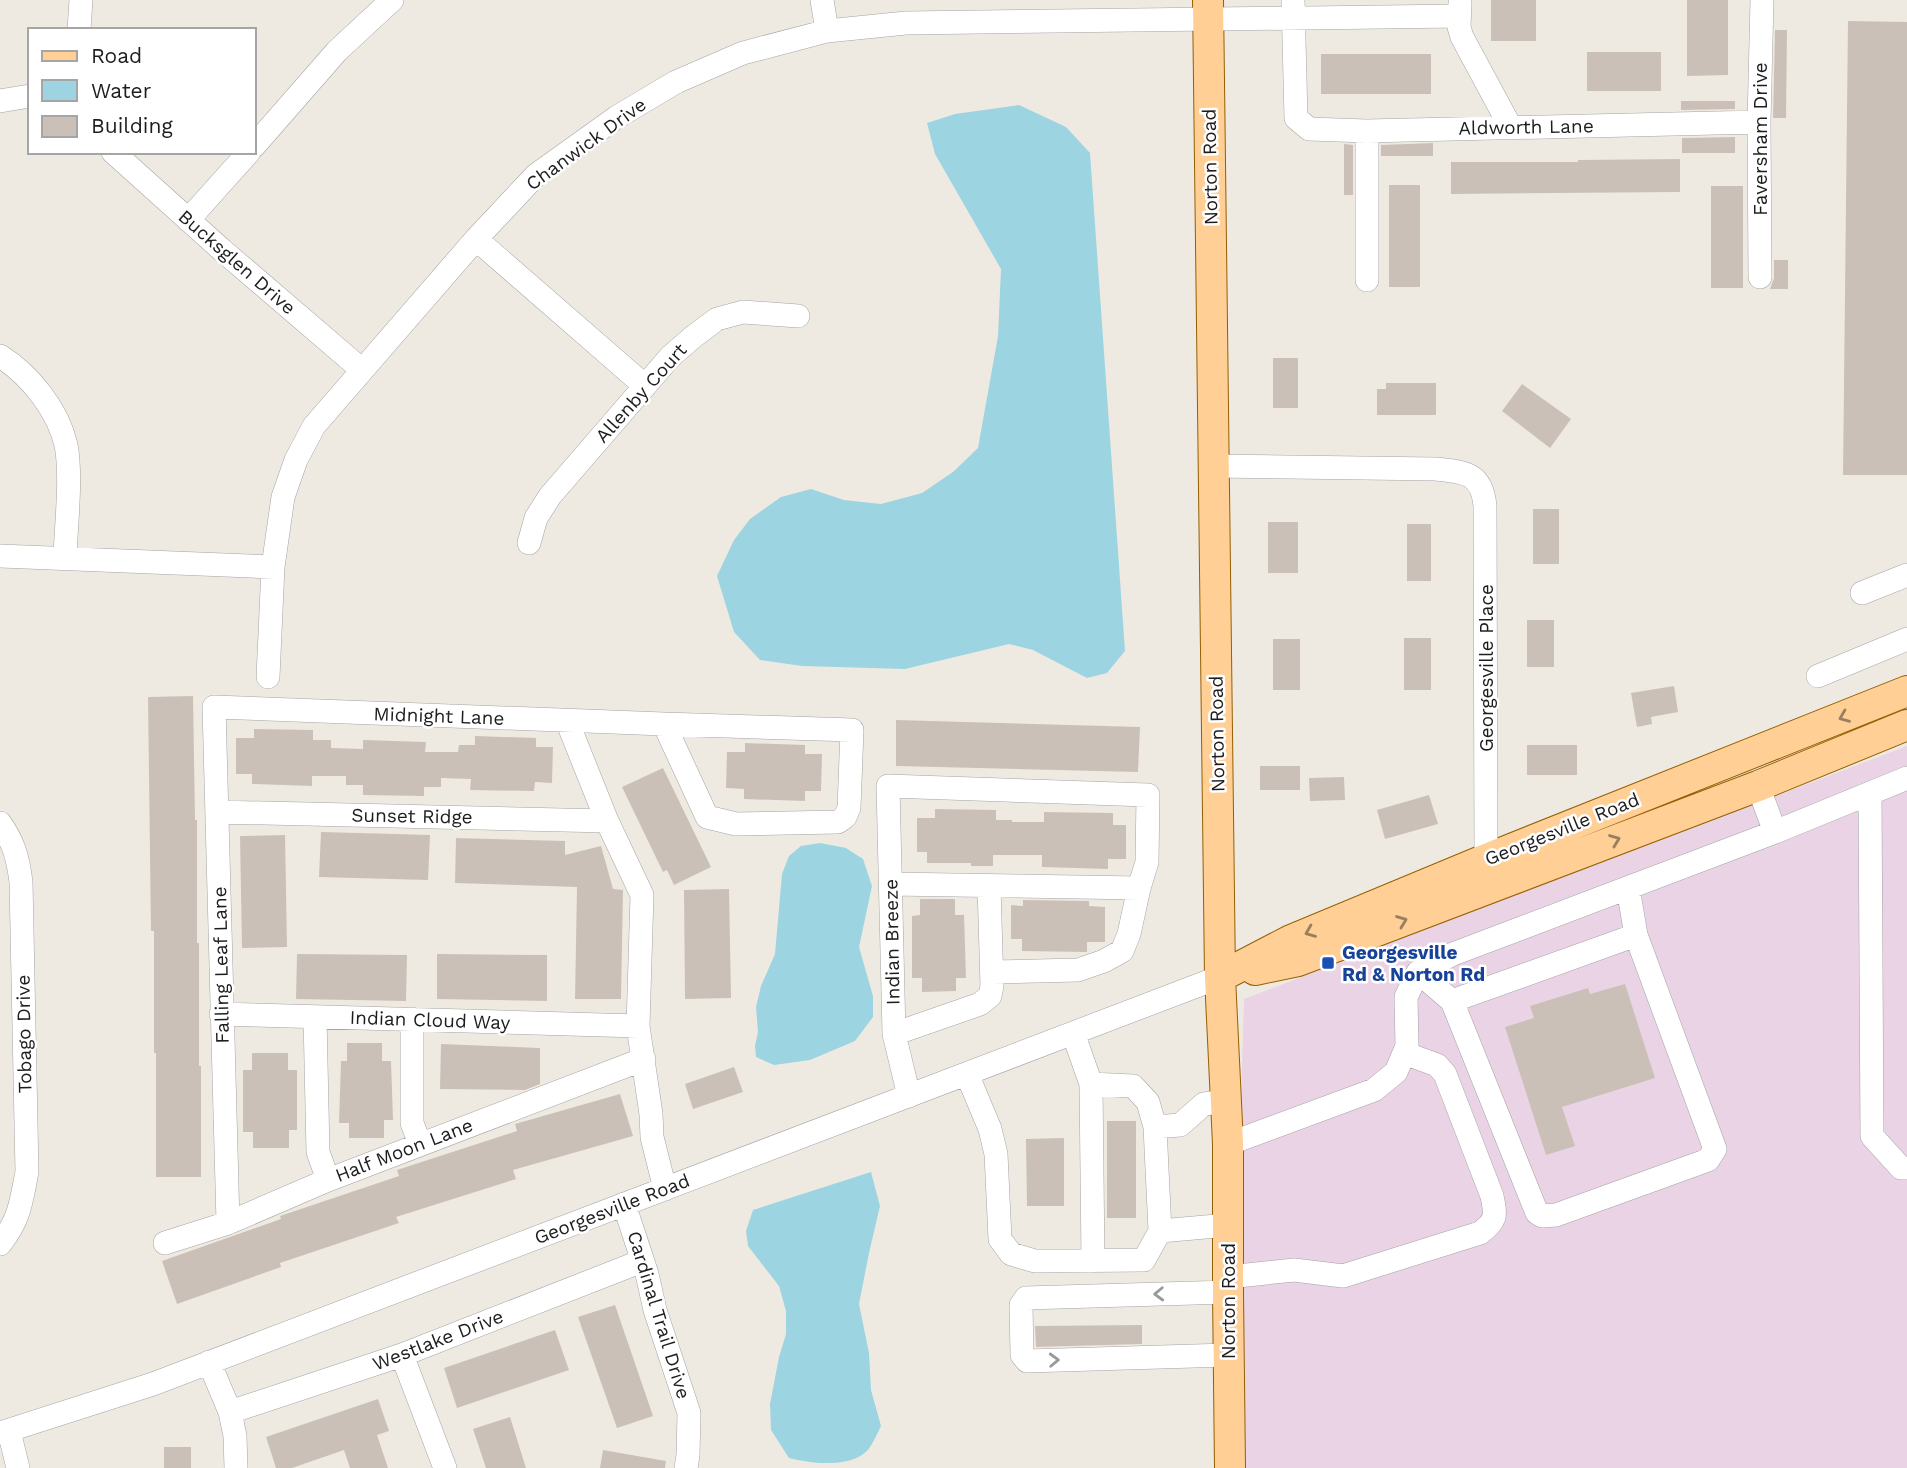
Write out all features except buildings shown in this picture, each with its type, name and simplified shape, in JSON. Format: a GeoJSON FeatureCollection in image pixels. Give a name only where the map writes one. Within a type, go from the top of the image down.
{"type":"FeatureCollection","features":[{"type":"Feature","properties":{"kind":"main road","name":"Norton Road"},"geometry":{"type":"LineString","coordinates":[[1208,10],[1220,977],[1228,1144],[1230,1468]]}},
{"type":"Feature","properties":{"kind":"main road","name":"Georgesville Road"},"geometry":{"type":"LineString","coordinates":[[1220,977],[1291,940],[1907,691]]}},
{"type":"Feature","properties":{"kind":"main road","name":"Georgesville Road"},"geometry":{"type":"LineString","coordinates":[[1220,977],[1298,961],[1758,786],[1907,725]]}},
{"type":"Feature","properties":{"kind":"street"},"geometry":{"type":"LineString","coordinates":[[79,28],[81,0]]}},
{"type":"Feature","properties":{"kind":"street"},"geometry":{"type":"LineString","coordinates":[[256,144],[337,51],[392,0]]}},
{"type":"Feature","properties":{"kind":"street"},"geometry":{"type":"LineString","coordinates":[[822,0],[827,31]]}},
{"type":"Feature","properties":{"kind":"street","name":"Faversham Drive"},"geometry":{"type":"LineString","coordinates":[[1760,277],[1759,122],[1762,0]]}},
{"type":"Feature","properties":{"kind":"street"},"geometry":{"type":"LineString","coordinates":[[1459,8],[1462,37],[1511,128]]}},
{"type":"Feature","properties":{"kind":"street","name":"Chanwick Drive"},"geometry":{"type":"LineString","coordinates":[[268,677],[273,567],[283,497],[296,460],[314,426],[476,239],[536,175],[617,117],[676,82],[743,54],[827,31],[906,23],[984,10],[1459,8]]}},
{"type":"Feature","properties":{"kind":"street","name":"Aldworth Lane"},"geometry":{"type":"LineString","coordinates":[[1293,9],[1296,118],[1309,130],[1759,122]]}},
{"type":"Feature","properties":{"kind":"street"},"geometry":{"type":"LineString","coordinates":[[0,101],[28,96]]}},
{"type":"Feature","properties":{"kind":"street"},"geometry":{"type":"LineString","coordinates":[[1367,131],[1367,280]]}},
{"type":"Feature","properties":{"kind":"street","name":"Bucksglen Drive"},"geometry":{"type":"LineString","coordinates":[[115,154],[362,370]]}},
{"type":"Feature","properties":{"kind":"street"},"geometry":{"type":"LineString","coordinates":[[188,220],[246,154]]}},
{"type":"Feature","properties":{"kind":"street"},"geometry":{"type":"LineString","coordinates":[[476,239],[645,386]]}},
{"type":"Feature","properties":{"kind":"street","name":"Allenby Court"},"geometry":{"type":"LineString","coordinates":[[529,543],[536,518],[550,496],[670,357],[693,337],[717,319],[743,312],[798,316]]}},
{"type":"Feature","properties":{"kind":"street"},"geometry":{"type":"LineString","coordinates":[[0,356],[29,380],[45,399],[65,444],[68,470],[65,558]]}},
{"type":"Feature","properties":{"kind":"street","name":"Georgesville Place"},"geometry":{"type":"LineString","coordinates":[[1214,466],[1436,469],[1468,474],[1476,480],[1484,492],[1485,506],[1486,859]]}},
{"type":"Feature","properties":{"kind":"street"},"geometry":{"type":"LineString","coordinates":[[0,556],[273,567]]}},
{"type":"Feature","properties":{"kind":"street"},"geometry":{"type":"LineString","coordinates":[[1862,593],[1907,575]]}},
{"type":"Feature","properties":{"kind":"street"},"geometry":{"type":"LineString","coordinates":[[1818,676],[1907,639]]}},
{"type":"Feature","properties":{"kind":"street","name":"Midnight Lane"},"geometry":{"type":"LineString","coordinates":[[214,707],[852,730],[850,803]]}},
{"type":"Feature","properties":{"kind":"street","name":"Falling Leaf Lane"},"geometry":{"type":"LineString","coordinates":[[214,707],[228,1223]]}},
{"type":"Feature","properties":{"kind":"street"},"geometry":{"type":"LineString","coordinates":[[567,721],[607,821],[642,895],[638,1026],[652,1137],[665,1189]]}},
{"type":"Feature","properties":{"kind":"street"},"geometry":{"type":"LineString","coordinates":[[664,724],[706,817],[736,824],[838,822],[845,817],[850,803],[889,795],[1149,794],[1147,862],[1129,934],[1122,951],[1079,970],[992,972]]}},
{"type":"Feature","properties":{"kind":"street"},"geometry":{"type":"LineString","coordinates":[[1228,1144],[1374,1090],[1396,1072],[1407,1046],[1406,997],[1418,972],[1453,954],[1775,832],[1907,778]]}},
{"type":"Feature","properties":{"kind":"street"},"geometry":{"type":"LineString","coordinates":[[1758,786],[1775,832]]}},
{"type":"Feature","properties":{"kind":"street"},"geometry":{"type":"LineString","coordinates":[[1870,793],[1872,1136],[1901,1168],[1907,1168]]}},
{"type":"Feature","properties":{"kind":"street","name":"Indian Breeze"},"geometry":{"type":"LineString","coordinates":[[889,795],[894,1034],[909,1096]]}},
{"type":"Feature","properties":{"kind":"street","name":"Sunset Ridge"},"geometry":{"type":"LineString","coordinates":[[217,812],[607,821]]}},
{"type":"Feature","properties":{"kind":"street","name":"Tobago Drive"},"geometry":{"type":"LineString","coordinates":[[0,822],[18,857],[21,882],[27,1172],[21,1204],[12,1228],[0,1244]]}},
{"type":"Feature","properties":{"kind":"street"},"geometry":{"type":"LineString","coordinates":[[891,884],[1139,888]]}},
{"type":"Feature","properties":{"kind":"street"},"geometry":{"type":"LineString","coordinates":[[894,1034],[980,1004],[990,996],[992,972],[989,886]]}},
{"type":"Feature","properties":{"kind":"street"},"geometry":{"type":"LineString","coordinates":[[1418,972],[1452,1001],[1537,1213],[1548,1217],[1708,1160],[1715,1149],[1636,934],[1628,888]]}},
{"type":"Feature","properties":{"kind":"street"},"geometry":{"type":"LineString","coordinates":[[1452,1001],[1636,934]]}},
{"type":"Feature","properties":{"kind":"street","name":"Georgesville Road"},"geometry":{"type":"LineString","coordinates":[[5,1432],[153,1384],[1220,977]]}},
{"type":"Feature","properties":{"kind":"street","name":"Indian Cloud Way"},"geometry":{"type":"LineString","coordinates":[[221,1014],[638,1026]]}},
{"type":"Feature","properties":{"kind":"street"},"geometry":{"type":"LineString","coordinates":[[314,1017],[318,1153],[327,1180]]}},
{"type":"Feature","properties":{"kind":"street"},"geometry":{"type":"LineString","coordinates":[[412,1019],[412,1123],[420,1144]]}},
{"type":"Feature","properties":{"kind":"street"},"geometry":{"type":"LineString","coordinates":[[1073,1033],[1091,1084],[1093,1261]]}},
{"type":"Feature","properties":{"kind":"street"},"geometry":{"type":"LineString","coordinates":[[1228,1355],[1027,1361],[1022,1355],[1021,1306],[1026,1298],[1228,1284],[1294,1270],[1343,1276],[1480,1233],[1491,1224],[1496,1213],[1492,1196],[1445,1074],[1437,1065],[1404,1053]]}},
{"type":"Feature","properties":{"kind":"street","name":"Half Moon Lane"},"geometry":{"type":"LineString","coordinates":[[165,1243],[228,1223],[327,1180],[644,1059]]}},
{"type":"Feature","properties":{"kind":"street"},"geometry":{"type":"LineString","coordinates":[[967,1074],[990,1129],[996,1154],[1000,1239],[1011,1254],[1035,1261],[1144,1260],[1160,1231],[1155,1127],[1148,1102],[1133,1086],[1091,1084]]}},
{"type":"Feature","properties":{"kind":"street"},"geometry":{"type":"LineString","coordinates":[[1155,1127],[1180,1125],[1204,1104],[1226,1101]]}},
{"type":"Feature","properties":{"kind":"street","name":"Cardinal Trail Drive"},"geometry":{"type":"LineString","coordinates":[[624,1204],[689,1413],[686,1468]]}},
{"type":"Feature","properties":{"kind":"street"},"geometry":{"type":"LineString","coordinates":[[1160,1231],[1228,1225]]}},
{"type":"Feature","properties":{"kind":"street","name":"Westlake Drive"},"geometry":{"type":"LineString","coordinates":[[230,1412],[402,1355],[642,1261]]}},
{"type":"Feature","properties":{"kind":"street"},"geometry":{"type":"LineString","coordinates":[[402,1355],[445,1468]]}},
{"type":"Feature","properties":{"kind":"street"},"geometry":{"type":"LineString","coordinates":[[209,1362],[230,1412],[235,1436],[236,1468]]}},
{"type":"Feature","properties":{"kind":"street"},"geometry":{"type":"LineString","coordinates":[[5,1432],[18,1468]]}},
{"type":"Feature","properties":{"kind":"shaded area"},"geometry":{"type":"Polygon","coordinates":[[[1907,746],[1907,1468],[1230,1468],[1244,999],[1907,746]]]}},
{"type":"Feature","properties":{"kind":"water"},"geometry":{"type":"Polygon","coordinates":[[[1019,105],[1066,127],[1090,153],[1125,651],[1107,673],[1087,678],[1033,650],[1009,644],[905,669],[802,666],[760,660],[734,632],[717,576],[734,540],[750,519],[781,497],[811,489],[844,500],[881,504],[922,493],[953,472],[978,448],[998,336],[1001,269],[935,154],[927,123],[955,114],[1019,105]]]}},
{"type":"Feature","properties":{"kind":"water"},"geometry":{"type":"Polygon","coordinates":[[[820,843],[846,848],[863,859],[872,886],[859,947],[873,996],[873,1017],[855,1041],[810,1060],[774,1065],[756,1057],[756,1007],[761,986],[775,954],[782,874],[789,856],[801,846],[820,843]]]}},
{"type":"Feature","properties":{"kind":"water"},"geometry":{"type":"Polygon","coordinates":[[[871,1172],[880,1206],[859,1304],[869,1353],[871,1390],[881,1426],[868,1450],[852,1460],[820,1463],[789,1458],[771,1430],[770,1404],[786,1334],[786,1311],[779,1286],[748,1246],[746,1231],[753,1210],[871,1172]]]}},
{"type":"Feature","properties":{"kind":"place","name":"Georgesville Rd & Norton Rd"},"geometry":{"type":"Point","coordinates":[1328,963]}}]}
